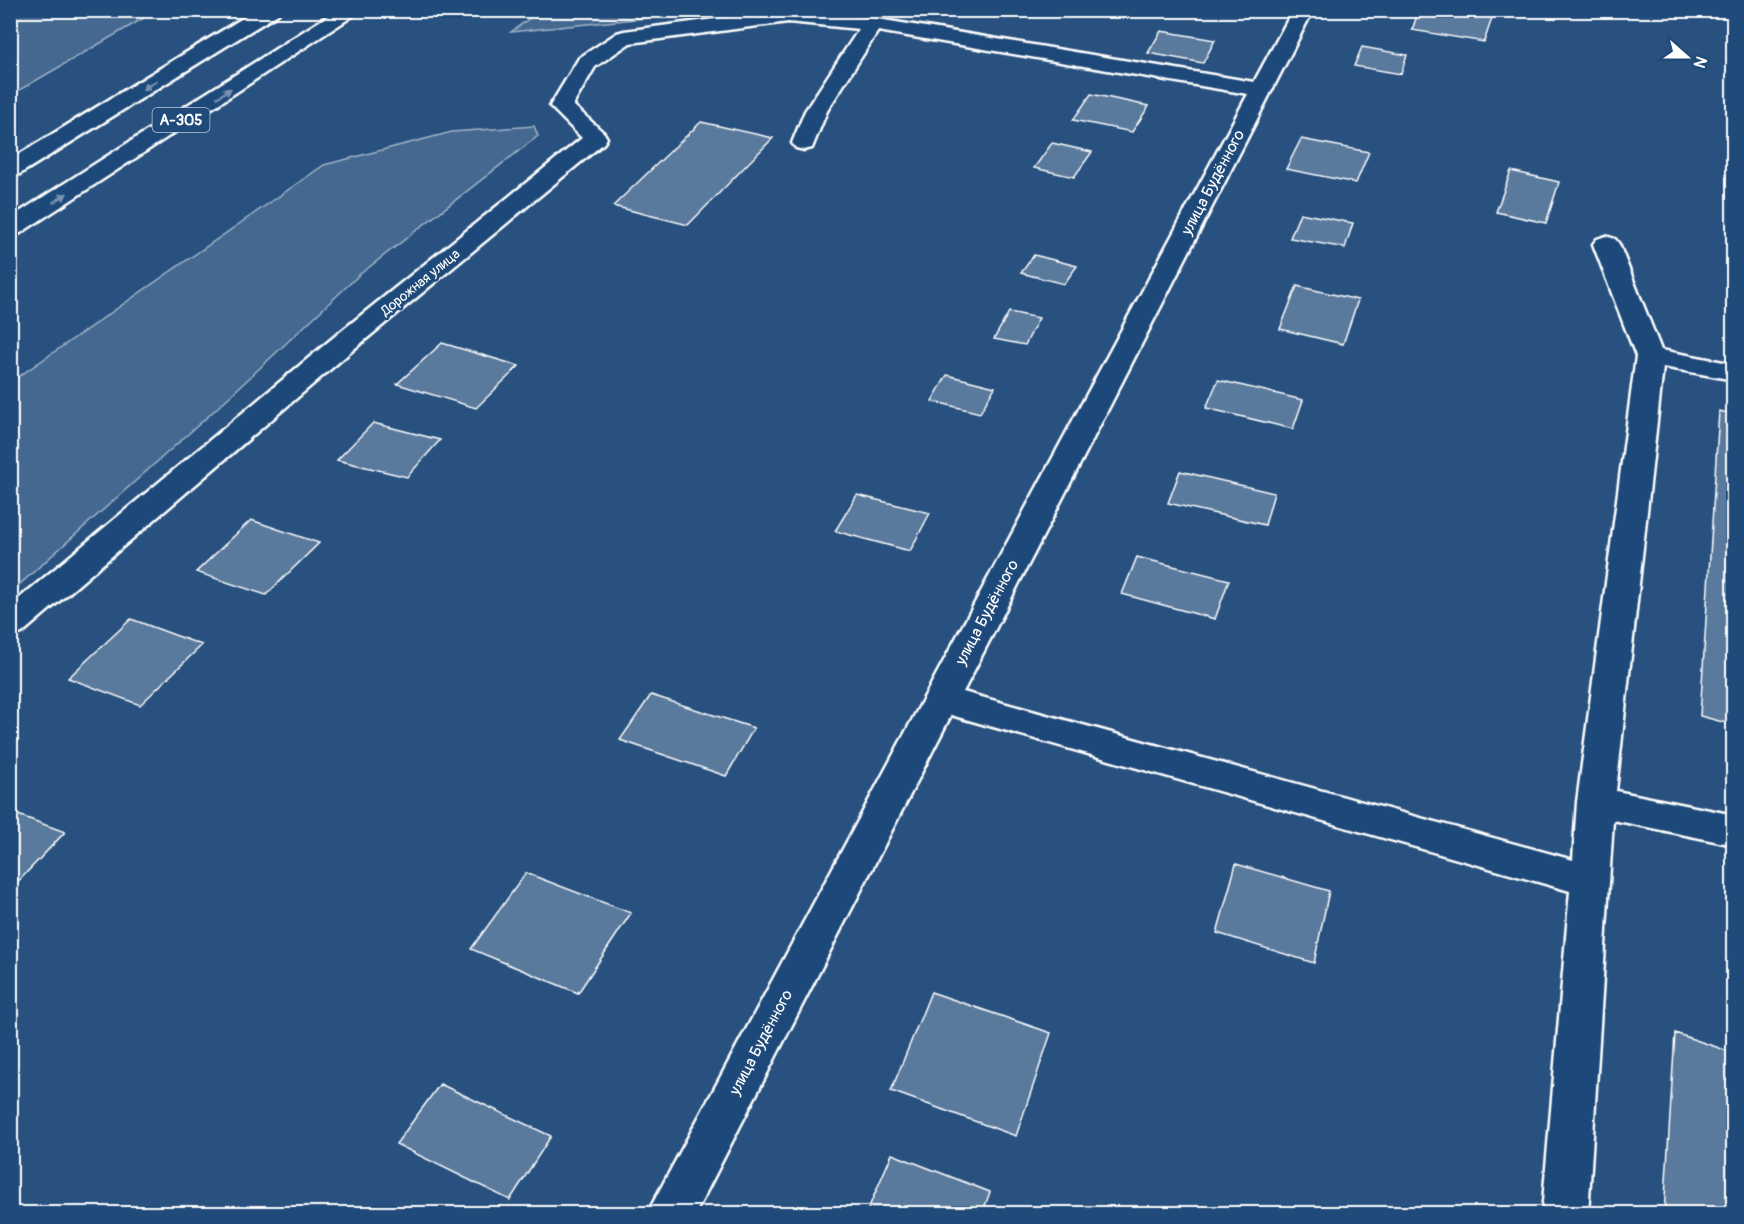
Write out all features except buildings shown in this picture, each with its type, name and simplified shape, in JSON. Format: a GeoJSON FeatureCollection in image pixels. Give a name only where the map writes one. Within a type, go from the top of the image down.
{"type":"FeatureCollection","features":[{"type":"Feature","properties":{"kind":"main road","name":"А-305"},"geometry":{"type":"LineString","coordinates":[[10,170],[272,10]]}},
{"type":"Feature","properties":{"kind":"main road","name":"А-305"},"geometry":{"type":"LineString","coordinates":[[10,230],[352,10]]}},
{"type":"Feature","properties":{"kind":"main road","name":"улица Будённого"},"geometry":{"type":"LineString","coordinates":[[670,1214],[1303,10]]}},
{"type":"Feature","properties":{"kind":"main road"},"geometry":{"type":"LineString","coordinates":[[790,13],[872,24],[1261,90]]}},
{"type":"Feature","properties":{"kind":"main road","name":"Дорожная улица"},"geometry":{"type":"LineString","coordinates":[[10,625],[344,343],[596,138],[561,106],[587,63],[624,37],[790,13]]}},
{"type":"Feature","properties":{"kind":"main road"},"geometry":{"type":"LineString","coordinates":[[804,143],[816,111],[872,24]]}},
{"type":"Feature","properties":{"kind":"main road"},"geometry":{"type":"LineString","coordinates":[[1565,1214],[1596,802],[1650,356],[1606,244]]}},
{"type":"Feature","properties":{"kind":"main road"},"geometry":{"type":"LineString","coordinates":[[1650,356],[1734,372]]}},
{"type":"Feature","properties":{"kind":"main road"},"geometry":{"type":"LineString","coordinates":[[940,699],[1590,881]]}},
{"type":"Feature","properties":{"kind":"main road"},"geometry":{"type":"LineString","coordinates":[[1596,802],[1734,830]]}},
{"type":"Feature","properties":{"kind":"shaded area"},"geometry":{"type":"Polygon","coordinates":[[[11,10],[156,10],[156,11],[11,95],[11,10]]]}},
{"type":"Feature","properties":{"kind":"shaded area"},"geometry":{"type":"Polygon","coordinates":[[[539,11],[654,11],[645,18],[511,32],[539,11]]]}},
{"type":"Feature","properties":{"kind":"shaded area"},"geometry":{"type":"Polygon","coordinates":[[[534,126],[538,136],[359,275],[215,410],[11,592],[11,382],[324,165],[452,132],[534,126]]]}}]}
